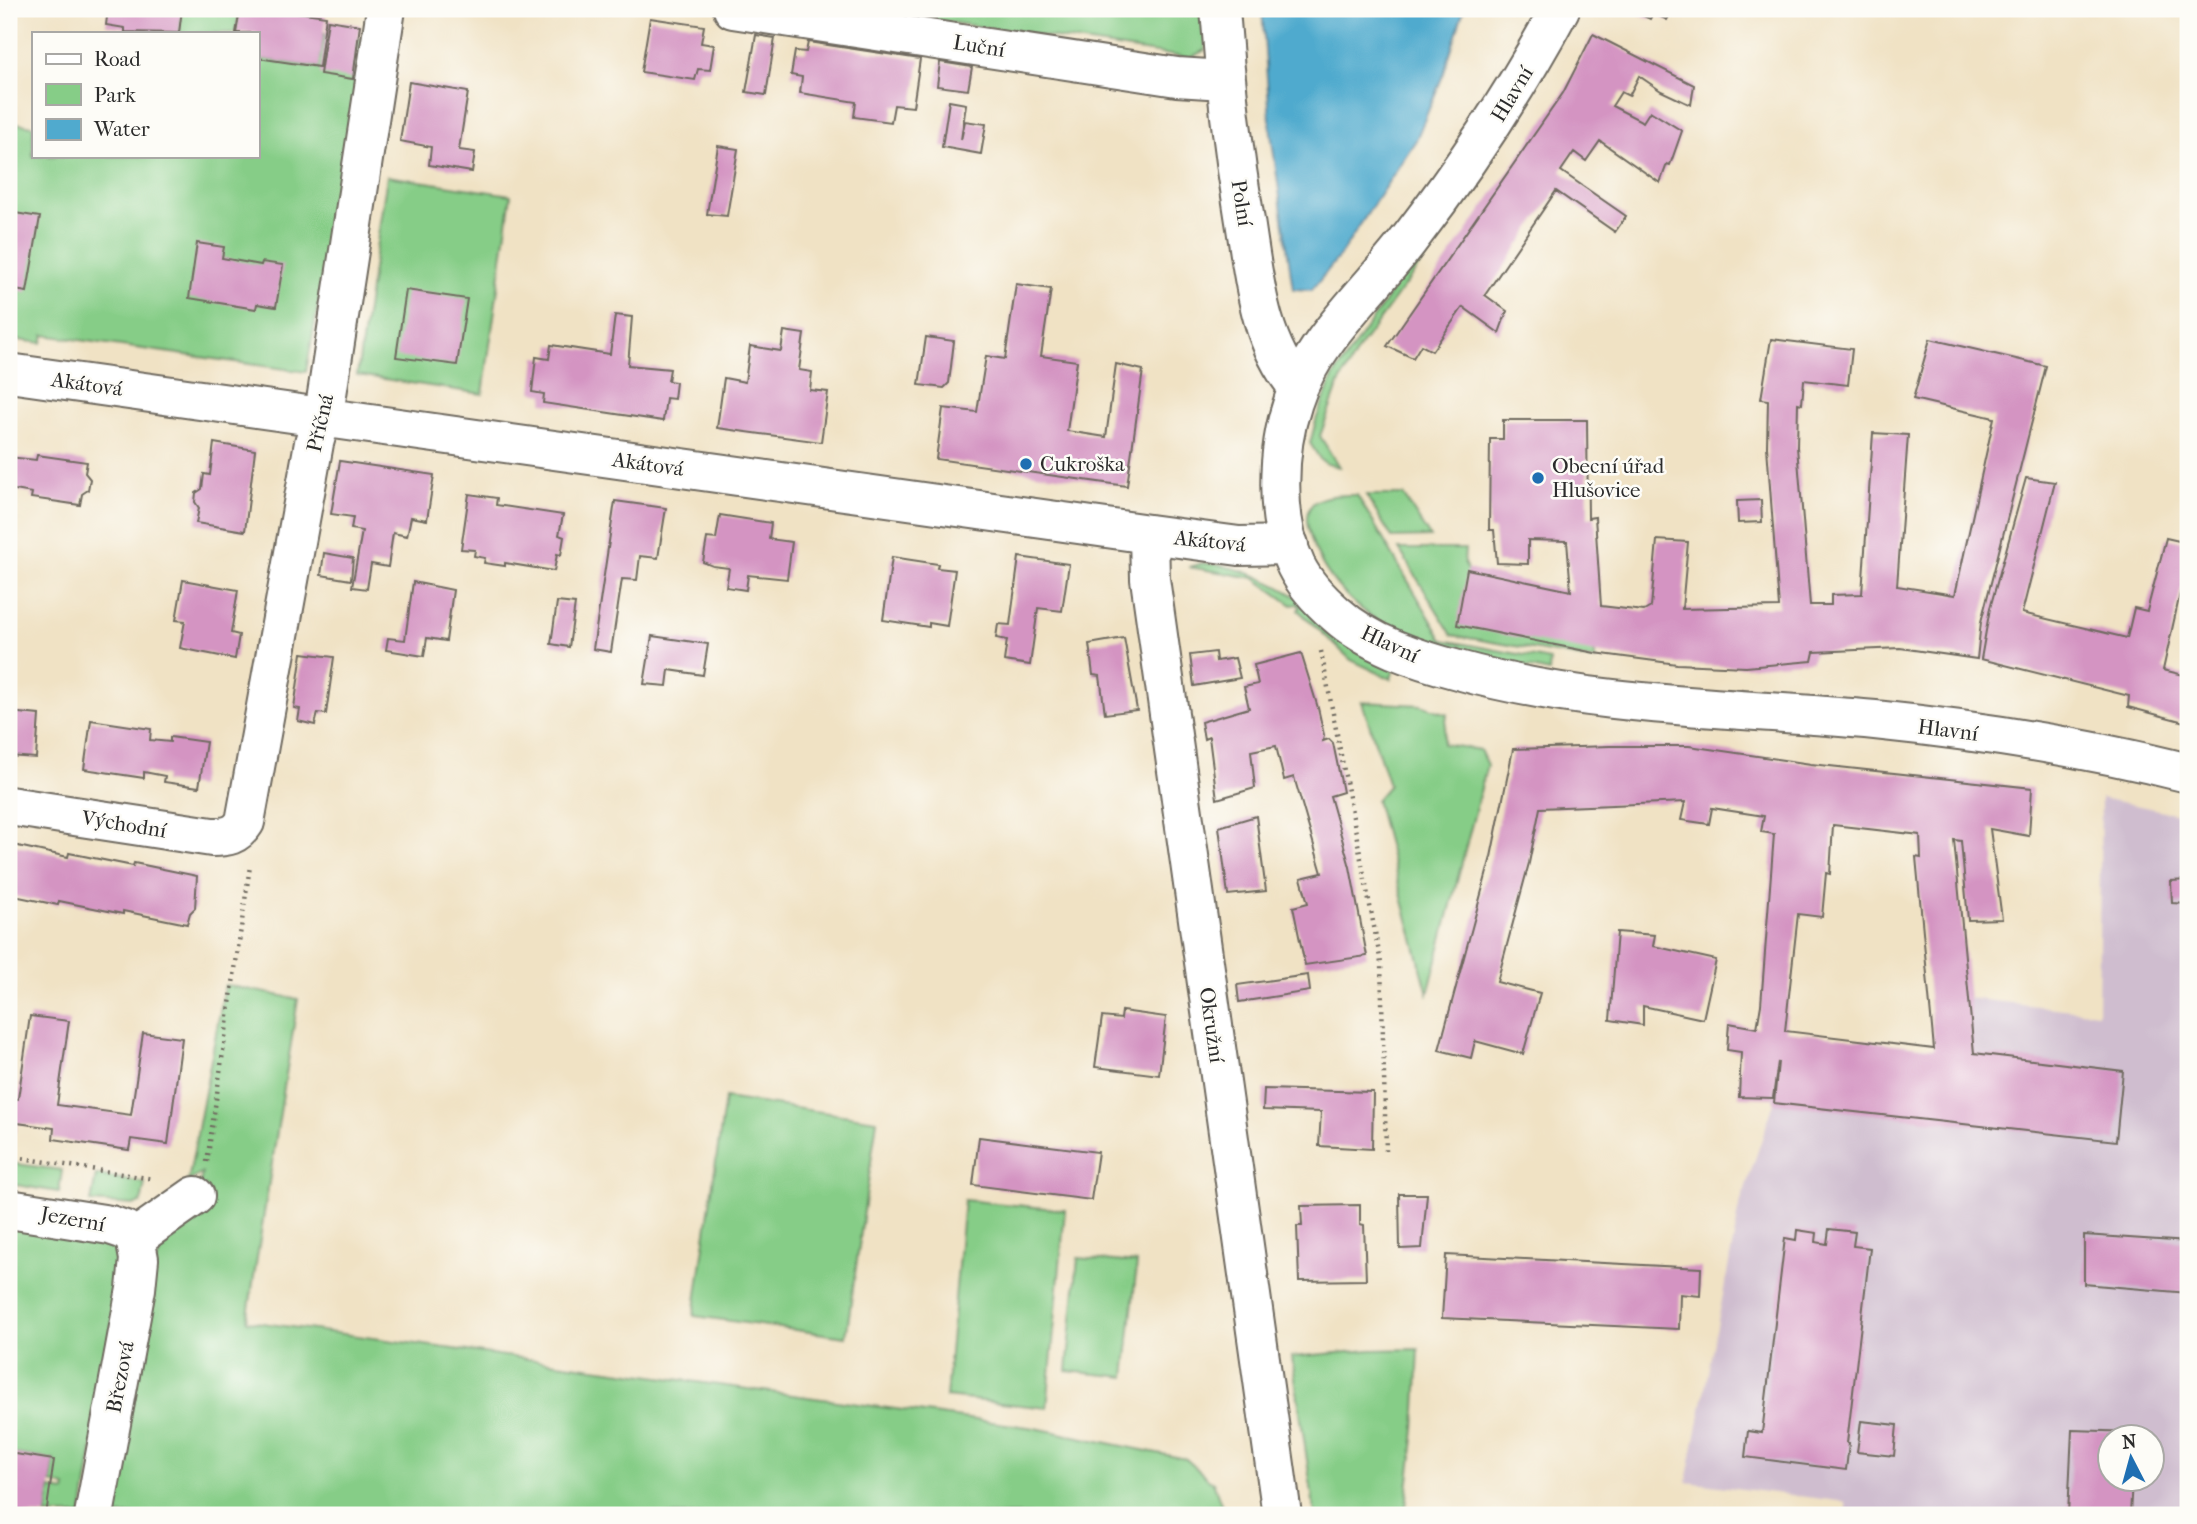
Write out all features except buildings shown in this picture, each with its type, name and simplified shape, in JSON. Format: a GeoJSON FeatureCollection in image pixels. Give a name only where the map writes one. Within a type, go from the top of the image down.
{"type":"FeatureCollection","features":[{"type":"Feature","properties":{"kind":"street","name":"Příčná"},"geometry":{"type":"LineString","coordinates":[[238,833],[248,812],[319,418],[326,401],[386,9]]}},
{"type":"Feature","properties":{"kind":"street","name":"Luční"},"geometry":{"type":"LineString","coordinates":[[733,9],[1177,77],[1224,80]]}},
{"type":"Feature","properties":{"kind":"street","name":"Polní"},"geometry":{"type":"LineString","coordinates":[[1220,9],[1224,80],[1233,151],[1261,312],[1272,347],[1298,387]]}},
{"type":"Feature","properties":{"kind":"street","name":"Hlavní"},"geometry":{"type":"LineString","coordinates":[[1560,9],[1525,74],[1493,125],[1405,245],[1319,352],[1298,387],[1288,419],[1281,468],[1283,516],[1296,566],[1311,590],[1357,630],[1410,655],[1480,677],[1616,699],[1875,720],[2034,740],[2188,774]]}},
{"type":"Feature","properties":{"kind":"street","name":"Akátová"},"geometry":{"type":"LineString","coordinates":[[9,373],[1149,534],[1239,546],[1289,545]]}},
{"type":"Feature","properties":{"kind":"street","name":"Okružní"},"geometry":{"type":"LineString","coordinates":[[1149,534],[1148,566],[1282,1515]]}},
{"type":"Feature","properties":{"kind":"street","name":"Východní"},"geometry":{"type":"LineString","coordinates":[[9,806],[212,837],[226,837],[238,833]]}},
{"type":"Feature","properties":{"kind":"street"},"geometry":{"type":"LineString","coordinates":[[135,1238],[195,1196]]}},
{"type":"Feature","properties":{"kind":"street","name":"Jezerní"},"geometry":{"type":"LineString","coordinates":[[9,1209],[110,1224],[135,1238]]}},
{"type":"Feature","properties":{"kind":"street","name":"Březová"},"geometry":{"type":"LineString","coordinates":[[94,1515],[137,1281],[139,1259],[135,1238]]}},
{"type":"Feature","properties":{"kind":"path"},"geometry":{"type":"LineString","coordinates":[[1321,649],[1381,963],[1386,1152]]}},
{"type":"Feature","properties":{"kind":"path"},"geometry":{"type":"LineString","coordinates":[[195,1196],[204,1189],[251,861],[238,833]]}},
{"type":"Feature","properties":{"kind":"path"},"geometry":{"type":"LineString","coordinates":[[9,1156],[153,1178],[151,1189]]}},
{"type":"Feature","properties":{"kind":"shaded area"},"geometry":{"type":"Polygon","coordinates":[[[2101,798],[2188,816],[2188,1515],[1846,1515],[1846,1502],[1687,1482],[1741,1201],[1774,1103],[1783,1031],[1972,1053],[1967,998],[2098,1013],[2101,798]]]}},
{"type":"Feature","properties":{"kind":"green space"},"geometry":{"type":"Polygon","coordinates":[[[182,9],[240,9],[236,32],[179,32],[182,9]]]}},
{"type":"Feature","properties":{"kind":"green space"},"geometry":{"type":"Polygon","coordinates":[[[911,9],[1211,9],[1205,50],[1190,58],[914,17],[911,9]]]}},
{"type":"Feature","properties":{"kind":"green space"},"geometry":{"type":"Polygon","coordinates":[[[324,33],[368,40],[340,224],[333,223],[306,372],[44,335],[42,343],[9,339],[9,122],[32,126],[32,158],[259,158],[259,58],[318,67],[324,33]]]}},
{"type":"Feature","properties":{"kind":"green space"},"geometry":{"type":"Polygon","coordinates":[[[387,176],[511,195],[483,394],[357,375],[387,176]]]}},
{"type":"Feature","properties":{"kind":"green space"},"geometry":{"type":"Polygon","coordinates":[[[1474,180],[1479,184],[1359,348],[1339,384],[1320,436],[1339,467],[1327,464],[1320,459],[1310,443],[1333,377],[1416,256],[1474,180]]]}},
{"type":"Feature","properties":{"kind":"green space"},"geometry":{"type":"Polygon","coordinates":[[[1357,495],[1443,640],[1550,660],[1549,672],[1433,648],[1398,633],[1352,601],[1339,588],[1318,556],[1307,521],[1311,505],[1317,500],[1357,495]]]}},
{"type":"Feature","properties":{"kind":"green space"},"geometry":{"type":"Polygon","coordinates":[[[1366,495],[1403,495],[1430,537],[1392,538],[1366,495]]]}},
{"type":"Feature","properties":{"kind":"green space"},"geometry":{"type":"Polygon","coordinates":[[[1399,549],[1465,549],[1464,563],[1467,569],[1595,653],[1595,660],[1452,635],[1399,549]]]}},
{"type":"Feature","properties":{"kind":"green space"},"geometry":{"type":"Polygon","coordinates":[[[1203,563],[1256,576],[1305,602],[1394,669],[1391,679],[1351,660],[1298,610],[1298,604],[1292,605],[1254,578],[1189,567],[1203,563]]]}},
{"type":"Feature","properties":{"kind":"green space"},"geometry":{"type":"Polygon","coordinates":[[[1362,702],[1421,705],[1447,714],[1443,744],[1480,750],[1487,765],[1428,994],[1376,800],[1389,785],[1362,702]]]}},
{"type":"Feature","properties":{"kind":"green space"},"geometry":{"type":"Polygon","coordinates":[[[225,985],[298,999],[247,1321],[1035,1428],[1186,1459],[1214,1484],[1225,1515],[108,1515],[155,1264],[169,1236],[193,1220],[202,1173],[188,1182],[225,985]]]}},
{"type":"Feature","properties":{"kind":"green space"},"geometry":{"type":"Polygon","coordinates":[[[725,1098],[877,1120],[846,1337],[694,1316],[725,1098]]]}},
{"type":"Feature","properties":{"kind":"green space"},"geometry":{"type":"Polygon","coordinates":[[[9,1163],[62,1170],[59,1192],[9,1184],[9,1163]]]}},
{"type":"Feature","properties":{"kind":"green space"},"geometry":{"type":"Polygon","coordinates":[[[96,1175],[145,1183],[141,1203],[135,1205],[91,1202],[96,1175]]]}},
{"type":"Feature","properties":{"kind":"green space"},"geometry":{"type":"Polygon","coordinates":[[[964,1200],[1065,1210],[1047,1408],[946,1397],[964,1200]]]}},
{"type":"Feature","properties":{"kind":"green space"},"geometry":{"type":"Polygon","coordinates":[[[9,1227],[109,1241],[122,1259],[82,1515],[46,1515],[50,1489],[65,1492],[66,1487],[51,1483],[54,1460],[9,1453],[9,1227]]]}},
{"type":"Feature","properties":{"kind":"green space"},"geometry":{"type":"Polygon","coordinates":[[[1078,1258],[1137,1263],[1125,1377],[1067,1371],[1078,1258]]]}},
{"type":"Feature","properties":{"kind":"green space"},"geometry":{"type":"Polygon","coordinates":[[[1419,1349],[1415,1430],[1405,1515],[1315,1515],[1292,1357],[1419,1349]]]}},
{"type":"Feature","properties":{"kind":"water"},"geometry":{"type":"Polygon","coordinates":[[[1262,9],[1464,9],[1444,73],[1416,140],[1341,254],[1312,290],[1293,289],[1271,134],[1262,9]]]}},
{"type":"Feature","properties":{"kind":"place","name":"Cukroška"},"geometry":{"type":"Point","coordinates":[1026,464]}},
{"type":"Feature","properties":{"kind":"place","name":"Obecní úřad Hlušovice"},"geometry":{"type":"Point","coordinates":[1538,478]}}]}
